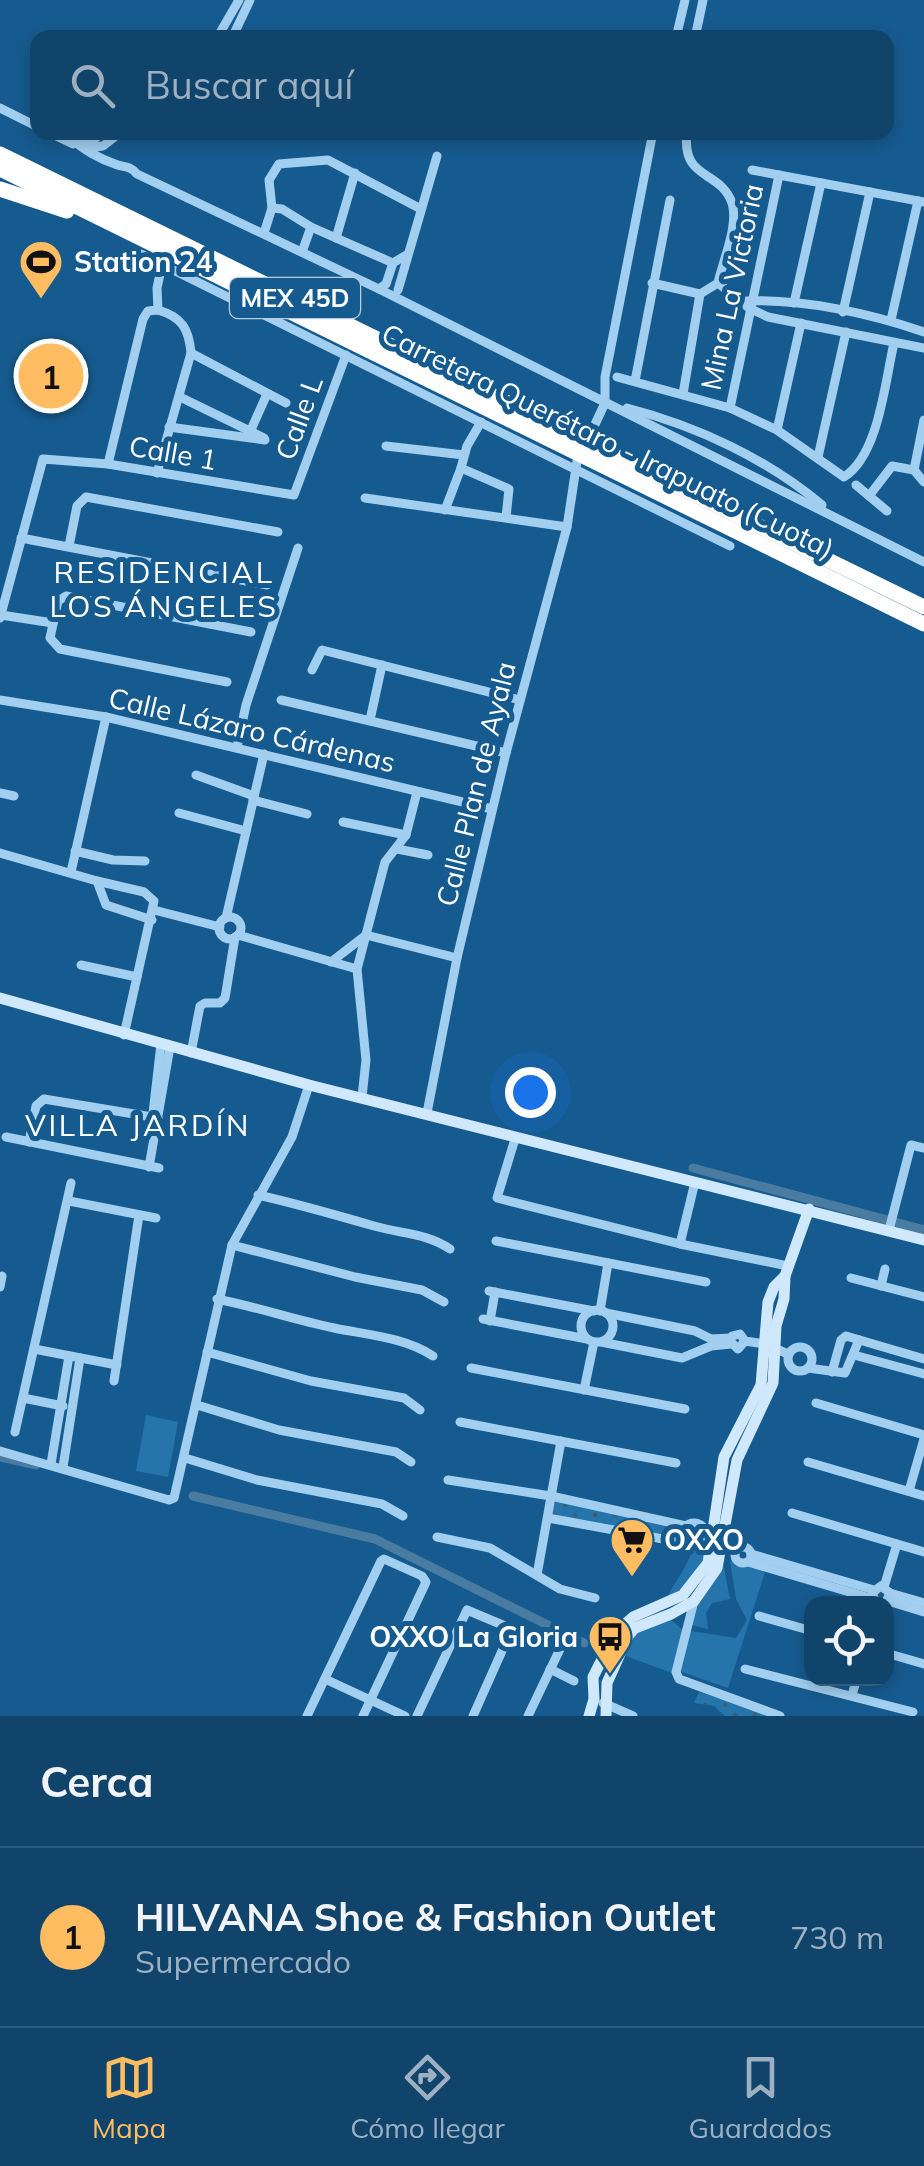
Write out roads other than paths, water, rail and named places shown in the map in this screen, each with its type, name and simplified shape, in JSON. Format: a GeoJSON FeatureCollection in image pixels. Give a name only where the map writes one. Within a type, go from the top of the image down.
{"type":"FeatureCollection","features":[{"type":"Feature","properties":{"kind":"highway","name":"Carretera Querétaro - Irapuato (Cuota)"},"geometry":{"type":"LineString","coordinates":[[0,154],[924,607]]}},
{"type":"Feature","properties":{"kind":"highway","name":"Carretera Querétaro - Irapuato (Cuota)"},"geometry":{"type":"LineString","coordinates":[[0,169],[164,257],[924,624]]}},
{"type":"Feature","properties":{"kind":"highway"},"geometry":{"type":"LineString","coordinates":[[0,189],[30,198],[164,257]]}},
{"type":"Feature","properties":{"kind":"main road"},"geometry":{"type":"LineString","coordinates":[[0,998],[309,1085],[924,1240]]}},
{"type":"Feature","properties":{"kind":"main road"},"geometry":{"type":"LineString","coordinates":[[607,1710],[607,1683],[628,1636],[635,1628],[694,1601],[710,1583],[724,1456],[762,1385],[770,1346],[768,1302],[786,1271],[809,1209]]}},
{"type":"Feature","properties":{"kind":"main road"},"geometry":{"type":"LineString","coordinates":[[589,1716],[594,1699],[593,1677],[616,1632],[633,1617],[682,1595],[702,1574],[712,1544]]}},
{"type":"Feature","properties":{"kind":"street"},"geometry":{"type":"LineString","coordinates":[[222,30],[240,0]]}},
{"type":"Feature","properties":{"kind":"street"},"geometry":{"type":"LineString","coordinates":[[236,30],[250,0]]}},
{"type":"Feature","properties":{"kind":"street"},"geometry":{"type":"LineString","coordinates":[[678,30],[685,0]]}},
{"type":"Feature","properties":{"kind":"street"},"geometry":{"type":"LineString","coordinates":[[697,30],[703,0]]}},
{"type":"Feature","properties":{"kind":"street"},"geometry":{"type":"LineString","coordinates":[[0,106],[30,120]]}},
{"type":"Feature","properties":{"kind":"street"},"geometry":{"type":"LineString","coordinates":[[69,140],[103,146],[111,140]]}},
{"type":"Feature","properties":{"kind":"street"},"geometry":{"type":"LineString","coordinates":[[71,140],[113,164],[132,168],[137,174],[302,252],[382,286],[605,403],[670,420],[730,447],[795,483],[835,516],[924,562]]}},
{"type":"Feature","properties":{"kind":"street"},"geometry":{"type":"LineString","coordinates":[[74,142],[90,140]]}},
{"type":"Feature","properties":{"kind":"street"},"geometry":{"type":"LineString","coordinates":[[590,435],[605,403],[605,376],[650,140]]}},
{"type":"Feature","properties":{"kind":"street"},"geometry":{"type":"LineString","coordinates":[[652,283],[700,294],[718,282],[734,216],[731,200],[688,160],[685,140]]}},
{"type":"Feature","properties":{"kind":"street"},"geometry":{"type":"LineString","coordinates":[[398,294],[436,156]]}},
{"type":"Feature","properties":{"kind":"street"},"geometry":{"type":"LineString","coordinates":[[264,233],[272,208],[269,180],[280,164],[328,160],[421,209]]}},
{"type":"Feature","properties":{"kind":"street"},"geometry":{"type":"LineString","coordinates":[[752,170],[921,202],[891,320]]}},
{"type":"Feature","properties":{"kind":"street"},"geometry":{"type":"LineString","coordinates":[[336,238],[355,173]]}},
{"type":"Feature","properties":{"kind":"street","name":"Mina La Victoria"},"geometry":{"type":"LineString","coordinates":[[730,408],[746,303],[779,175]]}},
{"type":"Feature","properties":{"kind":"street"},"geometry":{"type":"LineString","coordinates":[[794,303],[821,183]]}},
{"type":"Feature","properties":{"kind":"street"},"geometry":{"type":"LineString","coordinates":[[843,312],[870,192]]}},
{"type":"Feature","properties":{"kind":"street"},"geometry":{"type":"LineString","coordinates":[[635,381],[670,200]]}},
{"type":"Feature","properties":{"kind":"street"},"geometry":{"type":"LineString","coordinates":[[272,208],[393,264]]}},
{"type":"Feature","properties":{"kind":"street"},"geometry":{"type":"LineString","coordinates":[[302,252],[310,227]]}},
{"type":"Feature","properties":{"kind":"street"},"geometry":{"type":"LineString","coordinates":[[141,254],[164,257],[346,356],[575,464],[730,546]]}},
{"type":"Feature","properties":{"kind":"street"},"geometry":{"type":"LineString","coordinates":[[382,286],[393,264],[408,254]]}},
{"type":"Feature","properties":{"kind":"street"},"geometry":{"type":"LineString","coordinates":[[158,310],[157,288],[164,257]]}},
{"type":"Feature","properties":{"kind":"street"},"geometry":{"type":"LineString","coordinates":[[718,282],[768,317],[924,348]]}},
{"type":"Feature","properties":{"kind":"street"},"geometry":{"type":"LineString","coordinates":[[683,394],[700,294]]}},
{"type":"Feature","properties":{"kind":"street"},"geometry":{"type":"LineString","coordinates":[[746,303],[794,303],[891,320],[924,332]]}},
{"type":"Feature","properties":{"kind":"street"},"geometry":{"type":"LineString","coordinates":[[108,464],[143,319],[148,310],[158,310],[182,322],[190,332],[191,353],[157,473]]}},
{"type":"Feature","properties":{"kind":"street"},"geometry":{"type":"LineString","coordinates":[[776,430],[800,324]]}},
{"type":"Feature","properties":{"kind":"street"},"geometry":{"type":"LineString","coordinates":[[617,377],[730,408],[776,430],[844,477],[854,470],[871,443],[899,343],[909,338],[910,328]]}},
{"type":"Feature","properties":{"kind":"street"},"geometry":{"type":"LineString","coordinates":[[818,456],[846,332]]}},
{"type":"Feature","properties":{"kind":"street"},"geometry":{"type":"LineString","coordinates":[[191,353],[286,403]]}},
{"type":"Feature","properties":{"kind":"street","name":"Calle L"},"geometry":{"type":"LineString","coordinates":[[294,495],[346,356]]}},
{"type":"Feature","properties":{"kind":"street"},"geometry":{"type":"LineString","coordinates":[[250,432],[267,394]]}},
{"type":"Feature","properties":{"kind":"street"},"geometry":{"type":"LineString","coordinates":[[169,426],[265,440],[180,397]]}},
{"type":"Feature","properties":{"kind":"street"},"geometry":{"type":"LineString","coordinates":[[914,470],[924,420]]}},
{"type":"Feature","properties":{"kind":"street"},"geometry":{"type":"LineString","coordinates":[[444,510],[463,469],[464,455],[482,422]]}},
{"type":"Feature","properties":{"kind":"street"},"geometry":{"type":"LineString","coordinates":[[386,446],[464,455]]}},
{"type":"Feature","properties":{"kind":"street","name":"Calle 1"},"geometry":{"type":"LineString","coordinates":[[22,538],[43,460],[108,464],[294,495]]}},
{"type":"Feature","properties":{"kind":"street","name":"Calle Plan de Ayala"},"geometry":{"type":"LineString","coordinates":[[427,1114],[456,958],[506,753],[568,527],[575,464]]}},
{"type":"Feature","properties":{"kind":"street"},"geometry":{"type":"LineString","coordinates":[[869,496],[892,466],[914,470],[924,482]]}},
{"type":"Feature","properties":{"kind":"street"},"geometry":{"type":"LineString","coordinates":[[463,469],[509,489],[506,518]]}},
{"type":"Feature","properties":{"kind":"street"},"geometry":{"type":"LineString","coordinates":[[856,485],[887,511]]}},
{"type":"Feature","properties":{"kind":"street"},"geometry":{"type":"LineString","coordinates":[[69,546],[77,506],[86,496],[278,532]]}},
{"type":"Feature","properties":{"kind":"street"},"geometry":{"type":"LineString","coordinates":[[365,498],[568,527]]}},
{"type":"Feature","properties":{"kind":"street"},"geometry":{"type":"LineString","coordinates":[[54,623],[0,616],[22,538],[267,585]]}},
{"type":"Feature","properties":{"kind":"street"},"geometry":{"type":"LineString","coordinates":[[237,747],[246,705],[298,548]]}},
{"type":"Feature","properties":{"kind":"street"},"geometry":{"type":"LineString","coordinates":[[227,682],[60,649],[50,638],[58,601],[66,596],[251,632]]}},
{"type":"Feature","properties":{"kind":"street"},"geometry":{"type":"LineString","coordinates":[[312,670],[322,650],[520,700]]}},
{"type":"Feature","properties":{"kind":"street"},"geometry":{"type":"LineString","coordinates":[[370,720],[382,666]]}},
{"type":"Feature","properties":{"kind":"street","name":"Calle Lázaro Cárdenas"},"geometry":{"type":"LineString","coordinates":[[0,700],[106,717],[492,809]]}},
{"type":"Feature","properties":{"kind":"street"},"geometry":{"type":"LineString","coordinates":[[282,700],[506,753]]}},
{"type":"Feature","properties":{"kind":"street"},"geometry":{"type":"LineString","coordinates":[[71,872],[106,717]]}},
{"type":"Feature","properties":{"kind":"street"},"geometry":{"type":"LineString","coordinates":[[264,754],[223,922],[226,938],[236,936],[357,969]]}},
{"type":"Feature","properties":{"kind":"street"},"geometry":{"type":"LineString","coordinates":[[196,776],[307,814]]}},
{"type":"Feature","properties":{"kind":"street"},"geometry":{"type":"LineString","coordinates":[[0,792],[14,796]]}},
{"type":"Feature","properties":{"kind":"street"},"geometry":{"type":"LineString","coordinates":[[362,1097],[366,1060],[357,969],[384,862],[406,835],[417,792]]}},
{"type":"Feature","properties":{"kind":"street"},"geometry":{"type":"LineString","coordinates":[[179,813],[246,831]]}},
{"type":"Feature","properties":{"kind":"street"},"geometry":{"type":"LineString","coordinates":[[343,822],[406,835]]}},
{"type":"Feature","properties":{"kind":"street"},"geometry":{"type":"LineString","coordinates":[[397,849],[428,856]]}},
{"type":"Feature","properties":{"kind":"street"},"geometry":{"type":"LineString","coordinates":[[75,851],[113,860],[145,861]]}},
{"type":"Feature","properties":{"kind":"street"},"geometry":{"type":"LineString","coordinates":[[0,853],[152,897],[153,915],[124,1034]]}},
{"type":"Feature","properties":{"kind":"street"},"geometry":{"type":"LineString","coordinates":[[97,880],[106,906],[153,915],[239,922],[225,998],[220,1004],[200,1006],[191,1052]]}},
{"type":"Feature","properties":{"kind":"street"},"geometry":{"type":"LineString","coordinates":[[366,935],[456,958]]}},
{"type":"Feature","properties":{"kind":"street"},"geometry":{"type":"LineString","coordinates":[[331,962],[366,935]]}},
{"type":"Feature","properties":{"kind":"street"},"geometry":{"type":"LineString","coordinates":[[82,965],[137,978]]}},
{"type":"Feature","properties":{"kind":"street"},"geometry":{"type":"LineString","coordinates":[[6,1137],[154,1168],[154,1117],[165,1046]]}},
{"type":"Feature","properties":{"kind":"street"},"geometry":{"type":"LineString","coordinates":[[0,1451],[174,1498],[232,1245],[296,1128],[309,1085]]}},
{"type":"Feature","properties":{"kind":"street"},"geometry":{"type":"LineString","coordinates":[[29,1142],[36,1106],[44,1099],[154,1117]]}},
{"type":"Feature","properties":{"kind":"street"},"geometry":{"type":"LineString","coordinates":[[515,1138],[497,1198],[786,1271]]}},
{"type":"Feature","properties":{"kind":"street"},"geometry":{"type":"LineString","coordinates":[[890,1230],[911,1145],[924,1148]]}},
{"type":"Feature","properties":{"kind":"street"},"geometry":{"type":"LineString","coordinates":[[680,1244],[694,1182]]}},
{"type":"Feature","properties":{"kind":"street"},"geometry":{"type":"LineString","coordinates":[[15,1432],[71,1183]]}},
{"type":"Feature","properties":{"kind":"street"},"geometry":{"type":"LineString","coordinates":[[258,1195],[377,1227],[431,1237],[450,1249]]}},
{"type":"Feature","properties":{"kind":"street"},"geometry":{"type":"LineString","coordinates":[[68,1201],[156,1218]]}},
{"type":"Feature","properties":{"kind":"street"},"geometry":{"type":"LineString","coordinates":[[114,1381],[139,1214]]}},
{"type":"Feature","properties":{"kind":"street"},"geometry":{"type":"LineString","coordinates":[[496,1241],[706,1282]]}},
{"type":"Feature","properties":{"kind":"street"},"geometry":{"type":"LineString","coordinates":[[232,1245],[422,1290],[444,1302]]}},
{"type":"Feature","properties":{"kind":"street"},"geometry":{"type":"LineString","coordinates":[[584,1390],[594,1341],[613,1329],[600,1312],[608,1263]]}},
{"type":"Feature","properties":{"kind":"street"},"geometry":{"type":"LineString","coordinates":[[881,1286],[885,1268]]}},
{"type":"Feature","properties":{"kind":"street"},"geometry":{"type":"LineString","coordinates":[[0,1287],[2,1276]]}},
{"type":"Feature","properties":{"kind":"street"},"geometry":{"type":"LineString","coordinates":[[851,1278],[924,1297]]}},
{"type":"Feature","properties":{"kind":"street"},"geometry":{"type":"LineString","coordinates":[[711,1342],[695,1331],[492,1291],[487,1320],[682,1358],[711,1342],[731,1341],[740,1334],[746,1342],[788,1354]]}},
{"type":"Feature","properties":{"kind":"street"},"geometry":{"type":"LineString","coordinates":[[218,1299],[411,1344],[433,1356]]}},
{"type":"Feature","properties":{"kind":"street"},"geometry":{"type":"LineString","coordinates":[[594,1341],[583,1333],[583,1320],[600,1312]]}},
{"type":"Feature","properties":{"kind":"street"},"geometry":{"type":"LineString","coordinates":[[833,1367],[843,1336],[924,1359]]}},
{"type":"Feature","properties":{"kind":"street"},"geometry":{"type":"LineString","coordinates":[[788,1354],[788,1363],[795,1370],[810,1363],[847,1372],[859,1340]]}},
{"type":"Feature","properties":{"kind":"street"},"geometry":{"type":"LineString","coordinates":[[788,1354],[800,1346],[808,1350],[810,1363]]}},
{"type":"Feature","properties":{"kind":"street"},"geometry":{"type":"LineString","coordinates":[[34,1349],[117,1365]]}},
{"type":"Feature","properties":{"kind":"street"},"geometry":{"type":"LineString","coordinates":[[207,1352],[311,1380],[404,1398],[420,1410]]}},
{"type":"Feature","properties":{"kind":"street"},"geometry":{"type":"LineString","coordinates":[[854,1355],[924,1374]]}},
{"type":"Feature","properties":{"kind":"street"},"geometry":{"type":"LineString","coordinates":[[51,1464],[58,1405],[75,1357]]}},
{"type":"Feature","properties":{"kind":"street"},"geometry":{"type":"LineString","coordinates":[[62,1467],[75,1357]]}},
{"type":"Feature","properties":{"kind":"street"},"geometry":{"type":"LineString","coordinates":[[471,1368],[685,1409]]}},
{"type":"Feature","properties":{"kind":"street"},"geometry":{"type":"LineString","coordinates":[[23,1398],[70,1407]]}},
{"type":"Feature","properties":{"kind":"street"},"geometry":{"type":"LineString","coordinates":[[816,1403],[924,1437],[909,1491]]}},
{"type":"Feature","properties":{"kind":"street"},"geometry":{"type":"LineString","coordinates":[[197,1405],[280,1430],[396,1452],[411,1462]]}},
{"type":"Feature","properties":{"kind":"street"},"geometry":{"type":"LineString","coordinates":[[460,1422],[676,1464]]}},
{"type":"Feature","properties":{"kind":"street"},"geometry":{"type":"LineString","coordinates":[[537,1575],[562,1441]]}},
{"type":"Feature","properties":{"kind":"street"},"geometry":{"type":"LineString","coordinates":[[185,1458],[257,1480],[382,1504],[403,1516]]}},
{"type":"Feature","properties":{"kind":"street"},"geometry":{"type":"LineString","coordinates":[[808,1462],[924,1496]]}},
{"type":"Feature","properties":{"kind":"street"},"geometry":{"type":"LineString","coordinates":[[448,1480],[551,1496],[686,1526],[696,1523],[712,1544]]}},
{"type":"Feature","properties":{"kind":"street"},"geometry":{"type":"LineString","coordinates":[[792,1513],[924,1552]]}},
{"type":"Feature","properties":{"kind":"street"},"geometry":{"type":"LineString","coordinates":[[548,1518],[684,1543],[712,1544],[736,1554],[745,1548],[750,1558],[879,1596]]}},
{"type":"Feature","properties":{"kind":"street"},"geometry":{"type":"LineString","coordinates":[[684,1543],[682,1534],[686,1526]]}},
{"type":"Feature","properties":{"kind":"street"},"geometry":{"type":"LineString","coordinates":[[437,1538],[490,1548],[566,1592],[595,1598]]}},
{"type":"Feature","properties":{"kind":"street"},"geometry":{"type":"LineString","coordinates":[[882,1596],[897,1544]]}},
{"type":"Feature","properties":{"kind":"street"},"geometry":{"type":"LineString","coordinates":[[307,1716],[383,1559],[422,1576],[426,1582],[363,1716]]}},
{"type":"Feature","properties":{"kind":"street"},"geometry":{"type":"LineString","coordinates":[[894,1599],[924,1604]]}},
{"type":"Feature","properties":{"kind":"street"},"geometry":{"type":"LineString","coordinates":[[694,1601],[676,1672],[679,1678],[780,1716]]}},
{"type":"Feature","properties":{"kind":"street"},"geometry":{"type":"LineString","coordinates":[[894,1601],[924,1612]]}},
{"type":"Feature","properties":{"kind":"street"},"geometry":{"type":"LineString","coordinates":[[417,1716],[467,1610],[510,1631],[472,1716]]}},
{"type":"Feature","properties":{"kind":"street"},"geometry":{"type":"LineString","coordinates":[[759,1616],[804,1629]]}},
{"type":"Feature","properties":{"kind":"street"},"geometry":{"type":"LineString","coordinates":[[528,1716],[560,1647]]}},
{"type":"Feature","properties":{"kind":"street"},"geometry":{"type":"LineString","coordinates":[[894,1656],[924,1664]]}},
{"type":"Feature","properties":{"kind":"street"},"geometry":{"type":"LineString","coordinates":[[550,1669],[574,1681]]}},
{"type":"Feature","properties":{"kind":"street"},"geometry":{"type":"LineString","coordinates":[[745,1669],[913,1712]]}},
{"type":"Feature","properties":{"kind":"street"},"geometry":{"type":"LineString","coordinates":[[325,1679],[405,1716]]}},
{"type":"Feature","properties":{"kind":"street"},"geometry":{"type":"LineString","coordinates":[[852,1695],[855,1686]]}},
{"type":"Feature","properties":{"kind":"street"},"geometry":{"type":"LineString","coordinates":[[594,1699],[607,1710],[633,1716]]}},
{"type":"Feature","properties":{"kind":"waterway"},"geometry":{"type":"LineString","coordinates":[[693,1168],[924,1230]]}},
{"type":"Feature","properties":{"kind":"waterway"},"geometry":{"type":"LineString","coordinates":[[0,1457],[36,1465]]}},
{"type":"Feature","properties":{"kind":"waterway"},"geometry":{"type":"LineString","coordinates":[[193,1496],[375,1539],[584,1643]]}},
{"type":"Feature","properties":{"kind":"place","name":"Station 24"},"geometry":{"type":"Point","coordinates":[41,300]}},
{"type":"Feature","properties":{"kind":"place","name":"HILVANA Shoe & Fashion Outlet"},"geometry":{"type":"Point","coordinates":[51,376]}},
{"type":"Feature","properties":{"kind":"place","name":"OXXO"},"geometry":{"type":"Point","coordinates":[632,1578]}},
{"type":"Feature","properties":{"kind":"place","name":"OXXO La Gloria"},"geometry":{"type":"Point","coordinates":[610,1675]}},
{"type":"Feature","properties":{"kind":"district","name":"RESIDENCIAL LOS ÁNGELES"},"geometry":{"type":"Point","coordinates":[164,590]}},
{"type":"Feature","properties":{"kind":"district","name":"VILLA JARDÍN"},"geometry":{"type":"Point","coordinates":[138,1126]}}]}
